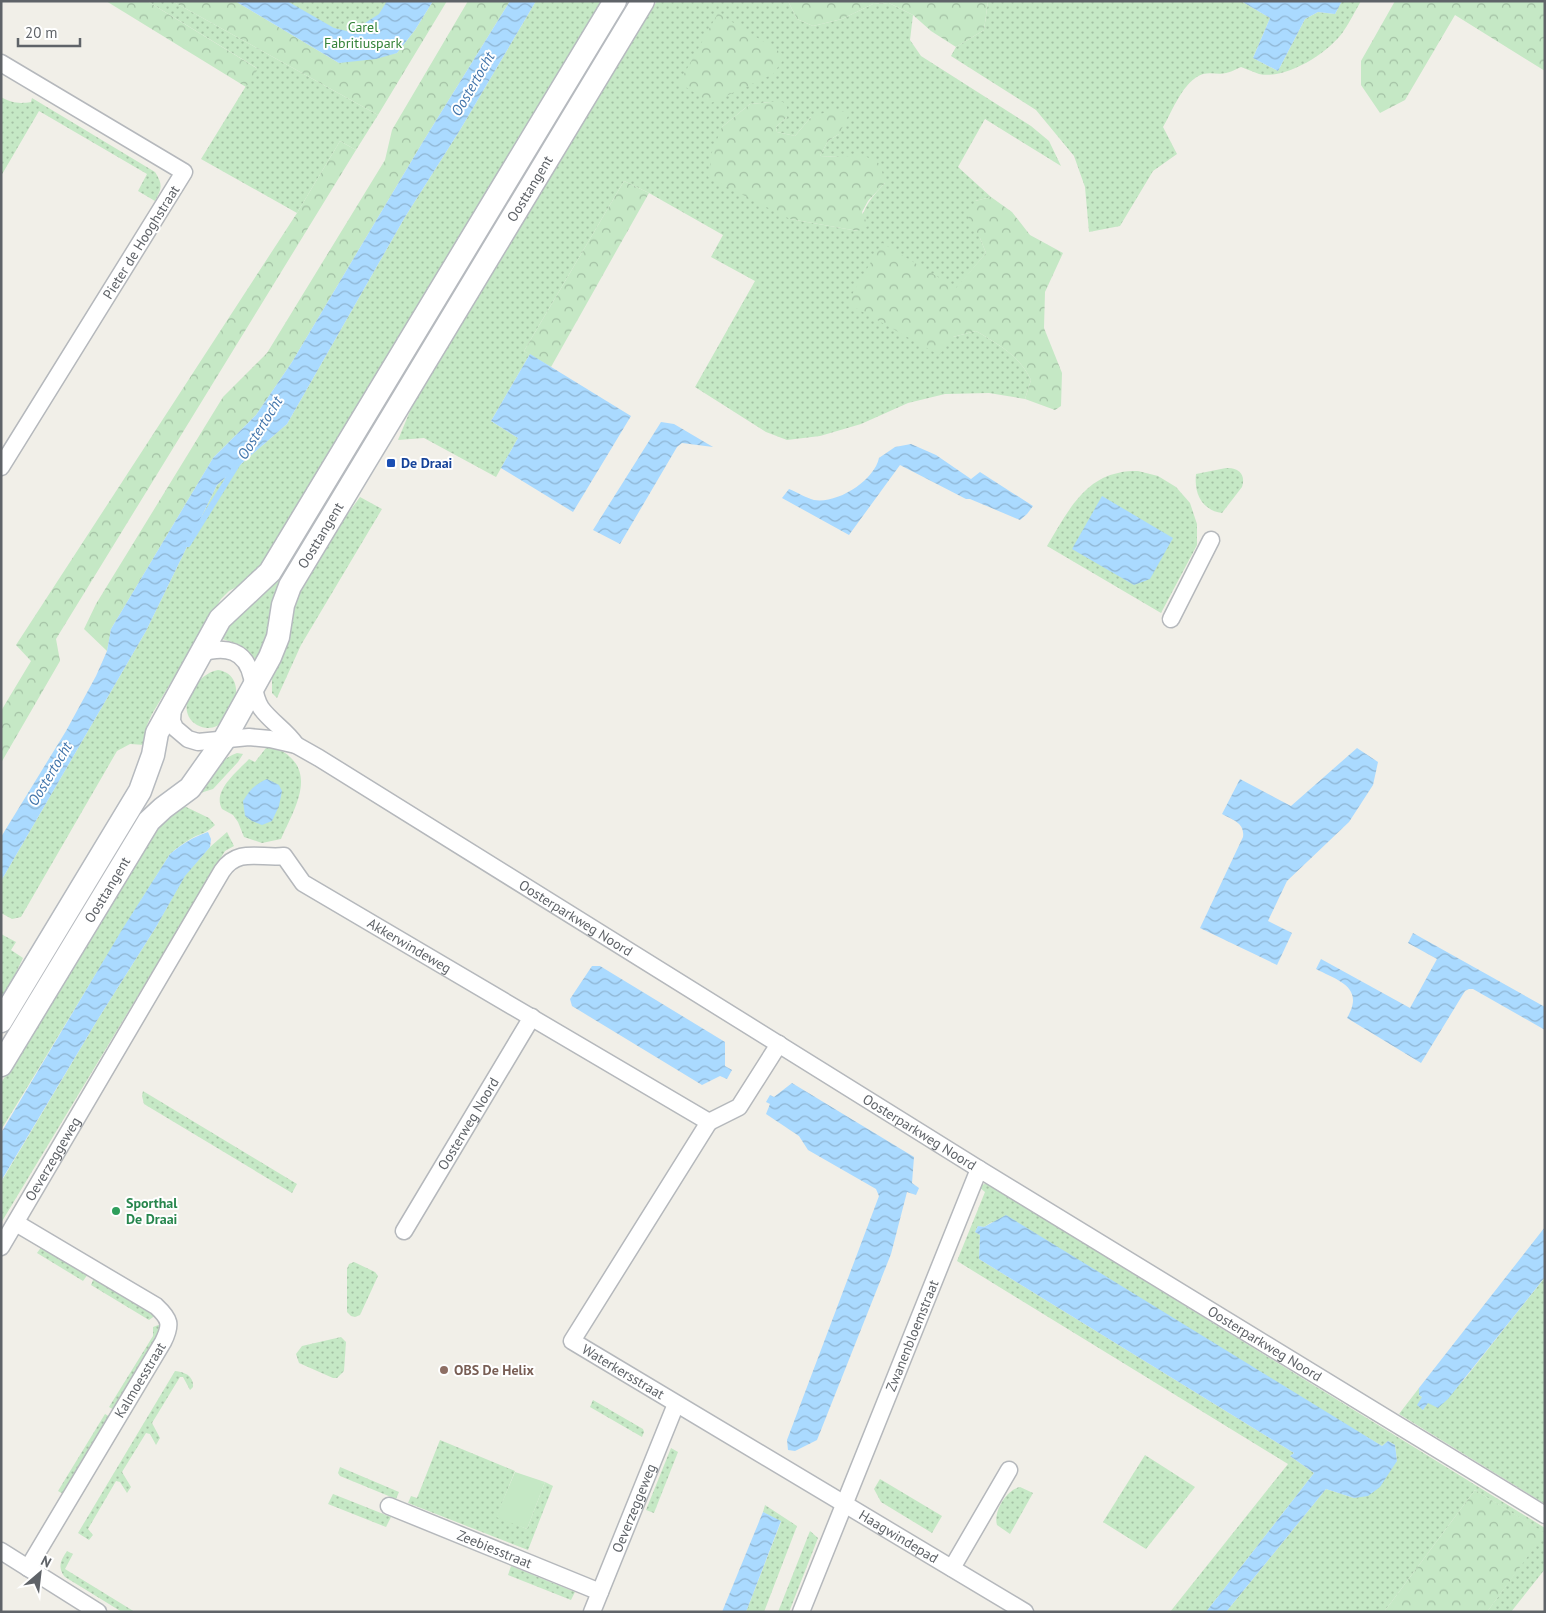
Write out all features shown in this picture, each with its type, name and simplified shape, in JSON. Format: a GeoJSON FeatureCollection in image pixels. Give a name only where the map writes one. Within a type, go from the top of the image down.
{"type":"FeatureCollection","features":[{"type":"Feature","properties":{"kind":"main road","name":"Oosttangent"},"geometry":{"type":"LineString","coordinates":[[1,1020],[140,791],[152,755],[156,733],[220,619],[270,572],[615,1]]}},
{"type":"Feature","properties":{"kind":"main road","name":"Oosttangent"},"geometry":{"type":"LineString","coordinates":[[1,1065],[149,821],[190,788],[224,740],[270,657],[278,637],[283,605],[290,586],[643,1]]}},
{"type":"Feature","properties":{"kind":"street","name":"Pieter de Hooghstraat"},"geometry":{"type":"LineString","coordinates":[[1,63],[184,172],[1,467]]}},
{"type":"Feature","properties":{"kind":"street"},"geometry":{"type":"LineString","coordinates":[[1171,619],[1211,540]]}},
{"type":"Feature","properties":{"kind":"street","name":"Oosterparkweg Noord"},"geometry":{"type":"LineString","coordinates":[[201,652],[226,649],[241,656],[249,667],[260,706],[289,734],[296,745]]}},
{"type":"Feature","properties":{"kind":"street","name":"Oosterparkweg Noord"},"geometry":{"type":"LineString","coordinates":[[174,700],[172,721],[175,728],[188,739],[198,742],[249,737],[270,739],[296,745],[979,1169],[1545,1515]]}},
{"type":"Feature","properties":{"kind":"street","name":"Akkerwindeweg"},"geometry":{"type":"LineString","coordinates":[[106,1071],[222,871],[231,861],[245,856],[256,854],[270,858],[284,856],[303,883],[709,1122]]}},
{"type":"Feature","properties":{"kind":"street","name":"Oosterweg Noord"},"geometry":{"type":"LineString","coordinates":[[404,1231],[532,1017]]}},
{"type":"Feature","properties":{"kind":"street"},"geometry":{"type":"LineString","coordinates":[[709,1122],[739,1107],[778,1044]]}},
{"type":"Feature","properties":{"kind":"street","name":"Oeverzeggeweg"},"geometry":{"type":"LineString","coordinates":[[1,1247],[106,1071]]}},
{"type":"Feature","properties":{"kind":"street","name":"Waterkersstraat"},"geometry":{"type":"LineString","coordinates":[[709,1122],[572,1341],[844,1503]]}},
{"type":"Feature","properties":{"kind":"street","name":"Zwanenbloemstraat"},"geometry":{"type":"LineString","coordinates":[[801,1612],[979,1169]]}},
{"type":"Feature","properties":{"kind":"street","name":"Kalmoesstraat"},"geometry":{"type":"LineString","coordinates":[[16,1224],[156,1306],[165,1314],[169,1322],[168,1332],[28,1568]]}},
{"type":"Feature","properties":{"kind":"street","name":"Oeverzeggeweg"},"geometry":{"type":"LineString","coordinates":[[592,1612],[676,1404]]}},
{"type":"Feature","properties":{"kind":"street"},"geometry":{"type":"LineString","coordinates":[[952,1568],[1009,1470]]}},
{"type":"Feature","properties":{"kind":"street","name":"Haagwindepad"},"geometry":{"type":"LineString","coordinates":[[844,1503],[1025,1612]]}},
{"type":"Feature","properties":{"kind":"street","name":"Zeebiesstraat"},"geometry":{"type":"LineString","coordinates":[[389,1506],[600,1592]]}},
{"type":"Feature","properties":{"kind":"street"},"geometry":{"type":"LineString","coordinates":[[1,1551],[98,1612]]}},
{"type":"Feature","properties":{"kind":"green space"},"geometry":{"type":"Polygon","coordinates":[[[106,1],[147,1],[258,69],[246,87],[106,1]]]}},
{"type":"Feature","properties":{"kind":"green space"},"geometry":{"type":"Polygon","coordinates":[[[147,1],[172,1],[378,115],[356,150],[340,141],[297,213],[201,159],[257,68],[147,1]]]}},
{"type":"Feature","properties":{"kind":"green space"},"geometry":{"type":"Polygon","coordinates":[[[172,1],[235,1],[339,63],[397,53],[415,30],[433,1],[447,1],[378,115],[172,1]]]}},
{"type":"Feature","properties":{"kind":"green space","name":"Carel Fabritiuspark"},"geometry":{"type":"Polygon","coordinates":[[[244,1],[421,1],[376,84],[244,1]]]}},
{"type":"Feature","properties":{"kind":"green space"},"geometry":{"type":"Polygon","coordinates":[[[468,1],[510,1],[424,140],[292,362],[256,415],[213,458],[111,629],[107,651],[84,629],[96,604],[223,397],[267,353],[385,160],[392,130],[468,1]]]}},
{"type":"Feature","properties":{"kind":"green space"},"geometry":{"type":"Polygon","coordinates":[[[536,1],[606,1],[269,558],[244,583],[229,591],[221,599],[152,714],[147,725],[145,745],[130,744],[117,751],[21,917],[12,919],[1,913],[1,881],[146,631],[217,485],[287,424],[405,217],[460,130],[536,1]]]}},
{"type":"Feature","properties":{"kind":"green space"},"geometry":{"type":"Polygon","coordinates":[[[657,1],[788,1],[797,19],[813,26],[842,19],[873,4],[889,3],[913,15],[910,40],[921,56],[1031,126],[1049,141],[1061,166],[985,119],[958,167],[991,197],[975,201],[980,238],[986,253],[956,289],[953,337],[976,331],[1015,357],[1031,380],[1025,399],[989,393],[945,394],[908,403],[861,424],[820,436],[787,440],[766,432],[695,387],[755,281],[711,257],[723,235],[624,181],[524,351],[530,354],[491,421],[518,438],[496,477],[424,438],[398,440],[417,394],[657,1]],[[771,102],[750,104],[722,127],[790,219],[858,231],[867,205],[885,183],[839,157],[820,156],[828,141],[839,134],[811,117],[795,136],[777,132],[776,127],[787,117],[771,102]]]}},
{"type":"Feature","properties":{"kind":"green space"},"geometry":{"type":"Polygon","coordinates":[[[788,1],[988,1],[984,30],[956,47],[931,31],[913,15],[889,3],[873,4],[842,19],[813,26],[797,19],[788,1]]]}},
{"type":"Feature","properties":{"kind":"green space"},"geometry":{"type":"Polygon","coordinates":[[[988,1],[1241,1],[1270,18],[1253,58],[1278,71],[1305,19],[1318,12],[1335,14],[1342,1],[1361,1],[1346,28],[1336,40],[1306,63],[1281,73],[1270,75],[1259,74],[1241,67],[1223,74],[1203,74],[1190,83],[1179,97],[1163,127],[1177,154],[1153,171],[1120,226],[1089,232],[1085,187],[1074,156],[1036,110],[951,56],[956,47],[984,30],[988,1]]]}},
{"type":"Feature","properties":{"kind":"green space"},"geometry":{"type":"Polygon","coordinates":[[[1395,1],[1545,1],[1545,71],[1455,15],[1405,100],[1380,113],[1361,85],[1361,61],[1395,1]]]}},
{"type":"Feature","properties":{"kind":"green space"},"geometry":{"type":"Polygon","coordinates":[[[718,13],[786,56],[773,74],[711,103],[679,83],[718,13]]]}},
{"type":"Feature","properties":{"kind":"green space"},"geometry":{"type":"Polygon","coordinates":[[[1,97],[19,103],[31,102],[32,98],[155,172],[161,186],[155,201],[138,191],[147,174],[39,111],[1,176],[1,97]]]}},
{"type":"Feature","properties":{"kind":"green space"},"geometry":{"type":"Polygon","coordinates":[[[783,102],[787,107],[787,117],[776,127],[777,132],[795,136],[811,117],[836,109],[849,114],[839,134],[828,141],[820,156],[863,155],[880,164],[885,183],[868,201],[862,212],[868,226],[858,231],[790,219],[708,177],[712,152],[722,127],[750,104],[783,102]]]}},
{"type":"Feature","properties":{"kind":"green space"},"geometry":{"type":"Polygon","coordinates":[[[340,141],[356,150],[56,639],[60,661],[1,763],[1,711],[31,661],[16,645],[297,213],[340,141]]]}},
{"type":"Feature","properties":{"kind":"green space"},"geometry":{"type":"Polygon","coordinates":[[[624,181],[649,193],[551,367],[524,351],[624,181]]]}},
{"type":"Feature","properties":{"kind":"green space"},"geometry":{"type":"Polygon","coordinates":[[[991,197],[1012,212],[1030,235],[1063,253],[1045,292],[1044,328],[1062,373],[1061,406],[1055,410],[1025,399],[1031,380],[1021,364],[1008,351],[976,331],[953,337],[939,355],[847,303],[882,243],[956,288],[986,253],[980,238],[968,218],[975,201],[991,197]]]}},
{"type":"Feature","properties":{"kind":"green space"},"geometry":{"type":"Polygon","coordinates":[[[1226,468],[1238,470],[1242,475],[1243,483],[1222,513],[1209,508],[1200,499],[1196,488],[1196,474],[1226,468]]]}},
{"type":"Feature","properties":{"kind":"green space"},"geometry":{"type":"Polygon","coordinates":[[[1138,471],[1158,476],[1176,487],[1190,503],[1197,524],[1197,545],[1161,613],[1047,546],[1067,512],[1094,483],[1118,473],[1138,471]]]}},
{"type":"Feature","properties":{"kind":"green space"},"geometry":{"type":"Polygon","coordinates":[[[360,497],[382,509],[301,645],[277,698],[272,693],[272,676],[303,575],[360,497]]]}},
{"type":"Feature","properties":{"kind":"green space"},"geometry":{"type":"Polygon","coordinates":[[[291,553],[301,558],[271,636],[256,660],[241,646],[222,639],[223,629],[291,553]]]}},
{"type":"Feature","properties":{"kind":"green space"},"geometry":{"type":"Polygon","coordinates":[[[218,670],[229,675],[235,683],[236,694],[233,706],[227,717],[219,725],[209,728],[197,725],[190,718],[187,710],[190,693],[202,678],[218,670]]]}},
{"type":"Feature","properties":{"kind":"green space"},"geometry":{"type":"Polygon","coordinates":[[[266,748],[279,750],[290,757],[297,766],[301,776],[301,786],[295,808],[281,839],[262,843],[244,837],[233,815],[222,809],[220,795],[227,782],[249,759],[255,762],[266,748]]]}},
{"type":"Feature","properties":{"kind":"green space"},"geometry":{"type":"Polygon","coordinates":[[[237,753],[243,754],[213,789],[194,795],[218,765],[237,753]]]}},
{"type":"Feature","properties":{"kind":"green space"},"geometry":{"type":"Polygon","coordinates":[[[184,806],[209,818],[215,825],[170,854],[1,1130],[1,1083],[156,828],[184,806]]]}},
{"type":"Feature","properties":{"kind":"green space"},"geometry":{"type":"Polygon","coordinates":[[[227,832],[234,846],[225,851],[1,1223],[1,1182],[98,1019],[156,927],[185,875],[210,847],[227,832]]]}},
{"type":"Feature","properties":{"kind":"green space"},"geometry":{"type":"Polygon","coordinates":[[[1,934],[16,942],[11,950],[23,958],[1,1004],[1,934]]]}},
{"type":"Feature","properties":{"kind":"green space"},"geometry":{"type":"Polygon","coordinates":[[[143,1091],[297,1184],[292,1193],[144,1104],[143,1091]]]}},
{"type":"Feature","properties":{"kind":"green space"},"geometry":{"type":"Polygon","coordinates":[[[986,1183],[1545,1528],[1545,1569],[1511,1612],[1487,1612],[1544,1533],[1475,1490],[1384,1612],[1226,1612],[1326,1489],[1354,1498],[1397,1461],[1395,1445],[1388,1441],[1382,1446],[992,1222],[984,1227],[978,1226],[975,1232],[980,1235],[979,1259],[1294,1453],[1290,1456],[1314,1473],[1206,1612],[1170,1612],[1288,1464],[957,1261],[985,1192],[979,1187],[986,1183]]]}},
{"type":"Feature","properties":{"kind":"green space"},"geometry":{"type":"Polygon","coordinates":[[[42,1246],[88,1274],[83,1281],[37,1253],[42,1246]]]}},
{"type":"Feature","properties":{"kind":"green space"},"geometry":{"type":"Polygon","coordinates":[[[354,1262],[375,1272],[378,1276],[360,1315],[355,1317],[347,1312],[347,1269],[349,1264],[354,1262]]]}},
{"type":"Feature","properties":{"kind":"green space"},"geometry":{"type":"Polygon","coordinates":[[[1545,1277],[1545,1504],[1399,1414],[1419,1388],[1423,1410],[1427,1403],[1463,1381],[1545,1277]]]}},
{"type":"Feature","properties":{"kind":"green space"},"geometry":{"type":"Polygon","coordinates":[[[94,1278],[156,1315],[149,1320],[91,1285],[94,1278]]]}},
{"type":"Feature","properties":{"kind":"green space"},"geometry":{"type":"Polygon","coordinates":[[[161,1324],[162,1332],[116,1411],[109,1407],[153,1336],[153,1327],[161,1324]]]}},
{"type":"Feature","properties":{"kind":"green space"},"geometry":{"type":"Polygon","coordinates":[[[341,1337],[346,1342],[344,1371],[337,1378],[299,1363],[296,1354],[302,1346],[341,1337]]]}},
{"type":"Feature","properties":{"kind":"green space"},"geometry":{"type":"Polygon","coordinates":[[[175,1371],[188,1375],[192,1380],[193,1387],[190,1390],[183,1377],[180,1377],[152,1423],[160,1438],[156,1445],[150,1434],[146,1433],[122,1472],[131,1487],[127,1493],[120,1482],[116,1481],[88,1529],[93,1535],[89,1540],[78,1533],[175,1371]]]}},
{"type":"Feature","properties":{"kind":"green space"},"geometry":{"type":"Polygon","coordinates":[[[593,1400],[643,1429],[642,1437],[590,1407],[593,1400]]]}},
{"type":"Feature","properties":{"kind":"green space"},"geometry":{"type":"Polygon","coordinates":[[[105,1414],[112,1418],[65,1495],[58,1491],[105,1414]]]}},
{"type":"Feature","properties":{"kind":"green space"},"geometry":{"type":"Polygon","coordinates":[[[440,1440],[515,1471],[497,1516],[527,1529],[545,1482],[553,1486],[528,1550],[408,1503],[411,1496],[417,1498],[440,1440]]]}},
{"type":"Feature","properties":{"kind":"green space"},"geometry":{"type":"Polygon","coordinates":[[[671,1448],[678,1452],[654,1513],[646,1510],[671,1448]]]}},
{"type":"Feature","properties":{"kind":"green space"},"geometry":{"type":"Polygon","coordinates":[[[1145,1455],[1195,1487],[1146,1549],[1103,1522],[1145,1455]]]}},
{"type":"Feature","properties":{"kind":"green space"},"geometry":{"type":"Polygon","coordinates":[[[340,1467],[399,1492],[396,1499],[340,1476],[338,1473],[340,1467]]]}},
{"type":"Feature","properties":{"kind":"green space"},"geometry":{"type":"Polygon","coordinates":[[[515,1472],[545,1482],[527,1529],[496,1517],[515,1472]]]}},
{"type":"Feature","properties":{"kind":"green space"},"geometry":{"type":"Polygon","coordinates":[[[880,1479],[942,1516],[932,1533],[881,1502],[874,1489],[880,1479]]]}},
{"type":"Feature","properties":{"kind":"green space"},"geometry":{"type":"Polygon","coordinates":[[[1020,1487],[1033,1493],[1010,1534],[997,1525],[997,1514],[1002,1502],[1010,1492],[1020,1487]]]}},
{"type":"Feature","properties":{"kind":"green space"},"geometry":{"type":"Polygon","coordinates":[[[1475,1490],[1545,1533],[1487,1612],[1384,1612],[1475,1490]]]}},
{"type":"Feature","properties":{"kind":"green space"},"geometry":{"type":"Polygon","coordinates":[[[333,1494],[391,1517],[386,1527],[328,1504],[333,1494]]]}},
{"type":"Feature","properties":{"kind":"green space"},"geometry":{"type":"Polygon","coordinates":[[[765,1505],[797,1526],[764,1612],[746,1612],[781,1522],[763,1512],[765,1505]]]}},
{"type":"Feature","properties":{"kind":"green space"},"geometry":{"type":"Polygon","coordinates":[[[810,1531],[818,1538],[789,1612],[778,1612],[810,1531]]]}},
{"type":"Feature","properties":{"kind":"green space"},"geometry":{"type":"Polygon","coordinates":[[[67,1551],[73,1554],[65,1569],[135,1612],[122,1612],[65,1577],[61,1570],[61,1564],[67,1551]]]}},
{"type":"Feature","properties":{"kind":"green space"},"geometry":{"type":"Polygon","coordinates":[[[511,1566],[575,1592],[571,1600],[508,1575],[511,1566]]]}},
{"type":"Feature","properties":{"kind":"water","name":"Carel Fabritiuspark"},"geometry":{"type":"Polygon","coordinates":[[[235,1],[287,1],[334,28],[351,32],[379,14],[387,1],[433,1],[415,30],[397,53],[376,59],[339,63],[235,1]]]}},
{"type":"Feature","properties":{"kind":"water"},"geometry":{"type":"Polygon","coordinates":[[[510,1],[536,1],[460,130],[405,217],[287,424],[217,485],[146,631],[1,881],[1,837],[66,731],[96,676],[107,651],[111,629],[213,458],[256,415],[292,362],[424,140],[510,1]]]}},
{"type":"Feature","properties":{"kind":"water"},"geometry":{"type":"Polygon","coordinates":[[[1241,1],[1342,1],[1335,14],[1318,12],[1305,19],[1278,71],[1253,58],[1270,18],[1241,1]]]}},
{"type":"Feature","properties":{"kind":"water"},"geometry":{"type":"Polygon","coordinates":[[[530,354],[631,416],[573,512],[501,468],[518,438],[491,421],[530,354]]]}},
{"type":"Feature","properties":{"kind":"water"},"geometry":{"type":"Polygon","coordinates":[[[661,422],[674,424],[713,447],[682,443],[677,447],[620,544],[593,530],[661,422]]]}},
{"type":"Feature","properties":{"kind":"water"},"geometry":{"type":"Polygon","coordinates":[[[911,444],[936,455],[971,479],[980,472],[1033,506],[1020,520],[966,499],[900,465],[849,535],[782,498],[789,489],[814,500],[823,500],[843,495],[870,475],[876,467],[879,458],[895,447],[911,444]]]}},
{"type":"Feature","properties":{"kind":"water"},"geometry":{"type":"Polygon","coordinates":[[[1102,496],[1173,538],[1150,579],[1134,585],[1072,549],[1102,496]]]}},
{"type":"Feature","properties":{"kind":"water"},"geometry":{"type":"Polygon","coordinates":[[[1357,748],[1378,762],[1373,785],[1349,822],[1287,881],[1268,921],[1292,933],[1277,965],[1200,928],[1243,837],[1240,825],[1222,814],[1240,779],[1291,806],[1357,748]]]}},
{"type":"Feature","properties":{"kind":"water"},"geometry":{"type":"Polygon","coordinates":[[[267,779],[279,785],[282,791],[279,806],[272,821],[262,825],[245,816],[243,801],[253,788],[267,779]]]}},
{"type":"Feature","properties":{"kind":"water"},"geometry":{"type":"Polygon","coordinates":[[[208,832],[211,839],[210,847],[185,876],[156,927],[98,1019],[1,1181],[1,1133],[123,928],[170,854],[188,841],[208,832]]]}},
{"type":"Feature","properties":{"kind":"water"},"geometry":{"type":"Polygon","coordinates":[[[1413,933],[1545,1007],[1545,1030],[1473,989],[1469,989],[1465,991],[1421,1063],[1347,1018],[1352,1007],[1353,999],[1351,992],[1341,982],[1316,969],[1321,959],[1410,1008],[1437,959],[1408,943],[1413,933]]]}},
{"type":"Feature","properties":{"kind":"water"},"geometry":{"type":"Polygon","coordinates":[[[592,966],[600,966],[725,1042],[725,1066],[732,1070],[727,1079],[720,1076],[702,1085],[572,1006],[570,999],[592,966]]]}},
{"type":"Feature","properties":{"kind":"water"},"geometry":{"type":"Polygon","coordinates":[[[792,1083],[914,1157],[912,1183],[919,1188],[916,1195],[907,1192],[891,1254],[817,1440],[795,1451],[788,1450],[787,1440],[879,1196],[876,1189],[808,1150],[799,1136],[766,1114],[770,1104],[766,1102],[770,1095],[774,1097],[792,1083]]]}},
{"type":"Feature","properties":{"kind":"water"},"geometry":{"type":"Polygon","coordinates":[[[1006,1215],[1382,1446],[1388,1441],[1395,1445],[1397,1461],[1380,1487],[1368,1496],[1354,1498],[1326,1489],[1226,1612],[1206,1612],[1314,1473],[1290,1456],[1294,1453],[979,1259],[980,1235],[975,1232],[978,1226],[984,1227],[1006,1215]]]}},
{"type":"Feature","properties":{"kind":"water"},"geometry":{"type":"Polygon","coordinates":[[[1545,1227],[1545,1277],[1448,1399],[1438,1408],[1428,1403],[1423,1410],[1417,1405],[1422,1397],[1419,1395],[1419,1388],[1545,1227]]]}},
{"type":"Feature","properties":{"kind":"water"},"geometry":{"type":"Polygon","coordinates":[[[763,1512],[781,1521],[746,1612],[722,1612],[763,1512]]]}},
{"type":"Feature","properties":{"kind":"waterway","name":"Oostertocht"},"geometry":{"type":"LineString","coordinates":[[188,544],[238,463]]}},
{"type":"Feature","properties":{"kind":"place","name":"De Draai"},"geometry":{"type":"Point","coordinates":[391,463]}},
{"type":"Feature","properties":{"kind":"place","name":"Sporthal De Draai"},"geometry":{"type":"Point","coordinates":[116,1211]}},
{"type":"Feature","properties":{"kind":"place","name":"OBS De Helix"},"geometry":{"type":"Point","coordinates":[444,1370]}}]}
